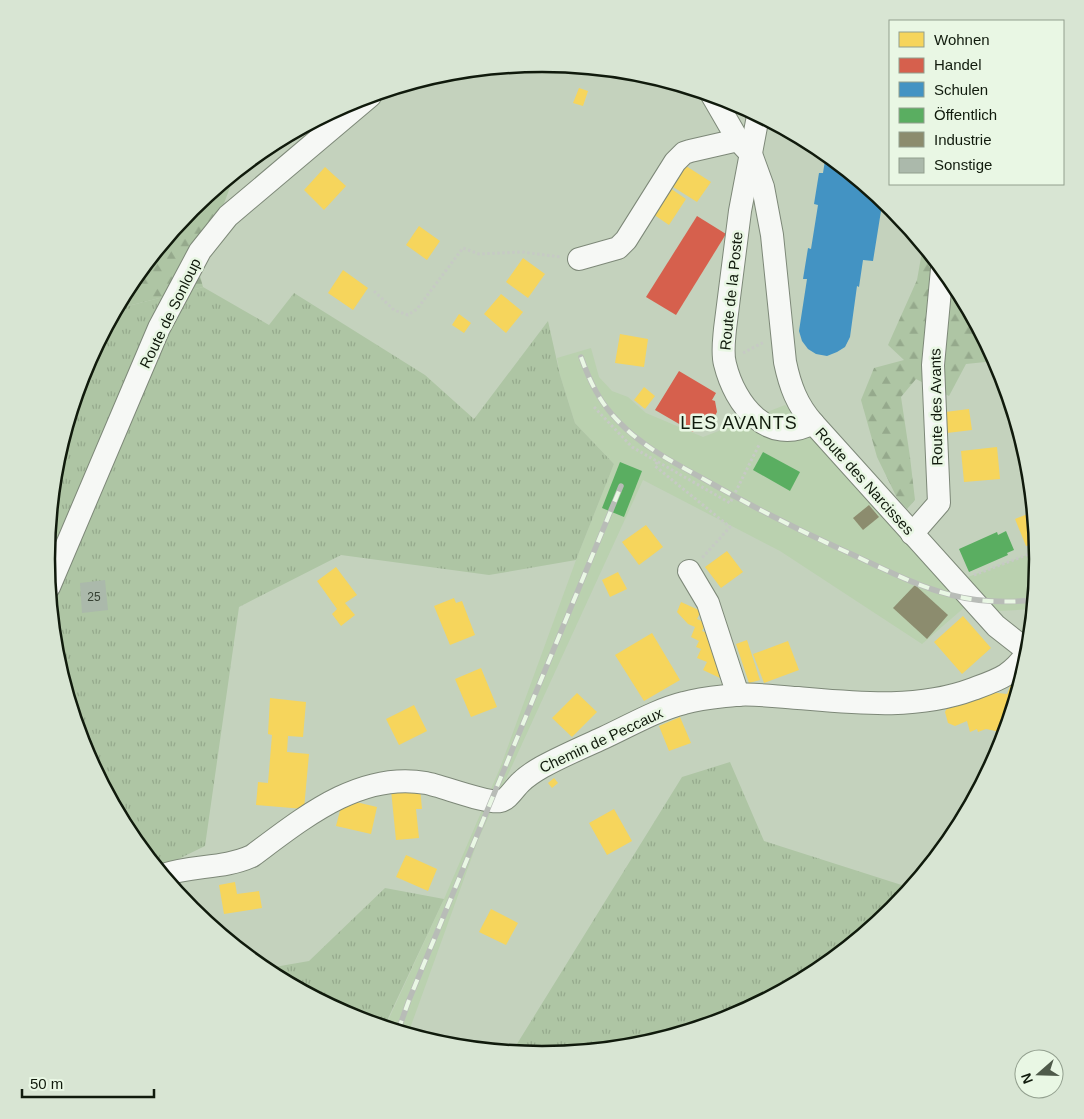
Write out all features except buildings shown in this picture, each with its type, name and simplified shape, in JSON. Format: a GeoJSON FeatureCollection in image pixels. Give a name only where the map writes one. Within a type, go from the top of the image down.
{"type":"FeatureCollection","features":[{"type":"Feature","properties":{"kind":"street","name":"Route des Narcisses"},"geometry":{"type":"LineString","coordinates":[[719,106],[745,147],[763,187],[768,210],[788,378],[797,402],[812,423],[996,626],[1021,647]]}},
{"type":"Feature","properties":{"kind":"street","name":"Route de Sonloup"},"geometry":{"type":"LineString","coordinates":[[55,572],[158,328],[200,251],[223,222],[240,206],[351,112]]}},
{"type":"Feature","properties":{"kind":"street","name":"Route de la Poste"},"geometry":{"type":"LineString","coordinates":[[755,122],[745,147],[740,211],[723,348],[729,378],[747,409],[768,427]]}},
{"type":"Feature","properties":{"kind":"street"},"geometry":{"type":"LineString","coordinates":[[579,259],[618,248],[626,240],[675,162],[684,153],[745,147]]}},
{"type":"Feature","properties":{"kind":"street","name":"Route des Avants"},"geometry":{"type":"LineString","coordinates":[[912,534],[939,504],[933,365],[941,281]]}},
{"type":"Feature","properties":{"kind":"street"},"geometry":{"type":"LineString","coordinates":[[768,427],[791,431],[801,429],[812,423]]}},
{"type":"Feature","properties":{"kind":"street"},"geometry":{"type":"LineString","coordinates":[[689,571],[708,603],[738,695]]}},
{"type":"Feature","properties":{"kind":"street","name":"Chemin de Peccaux"},"geometry":{"type":"LineString","coordinates":[[170,873],[242,861],[252,856],[311,813],[359,790],[372,786],[398,783],[426,783],[486,800],[500,801],[505,799],[533,772],[553,761],[664,710],[703,699],[738,695],[870,704],[918,702],[967,691],[1000,678],[1017,668]]}},
{"type":"Feature","properties":{"kind":"path"},"geometry":{"type":"LineString","coordinates":[[374,291],[394,310],[408,315],[417,310],[463,248],[479,254],[522,252],[579,259]]}},
{"type":"Feature","properties":{"kind":"path"},"geometry":{"type":"LineString","coordinates":[[725,363],[782,331]]}},
{"type":"Feature","properties":{"kind":"path"},"geometry":{"type":"LineString","coordinates":[[594,407],[632,447],[730,503],[768,427]]}},
{"type":"Feature","properties":{"kind":"path"},"geometry":{"type":"LineString","coordinates":[[657,462],[655,466],[730,528],[689,571]]}},
{"type":"Feature","properties":{"kind":"path"},"geometry":{"type":"LineString","coordinates":[[954,580],[968,577],[1029,554]]}},
{"type":"Feature","properties":{"kind":"shaded area"},"geometry":{"type":"Polygon","coordinates":[[[591,348],[599,377],[612,391],[628,397],[646,413],[703,437],[785,405],[922,558],[954,579],[968,577],[1029,554],[1026,609],[999,611],[966,606],[922,644],[780,551],[643,480],[478,840],[410,1028],[387,1022],[444,899],[500,768],[576,560],[614,464],[575,423],[560,375],[557,358],[591,348]]]}},
{"type":"Feature","properties":{"kind":"green space"},"geometry":{"type":"Polygon","coordinates":[[[231,185],[198,268],[203,287],[126,306],[176,238],[231,185]]]}},
{"type":"Feature","properties":{"kind":"green space"},"geometry":{"type":"Polygon","coordinates":[[[921,255],[964,316],[987,362],[966,364],[949,396],[916,379],[901,397],[915,500],[907,509],[897,498],[877,457],[861,400],[874,368],[904,360],[888,345],[917,280],[921,255]]]}},
{"type":"Feature","properties":{"kind":"green space"},"geometry":{"type":"Polygon","coordinates":[[[203,287],[269,325],[294,293],[425,375],[474,419],[548,321],[560,375],[575,423],[614,464],[576,560],[489,575],[341,555],[239,607],[205,846],[164,866],[137,830],[120,803],[92,746],[81,716],[64,655],[56,591],[56,528],[64,464],[81,403],[92,373],[105,344],[126,306],[203,287]]]}},
{"type":"Feature","properties":{"kind":"green space"},"geometry":{"type":"Polygon","coordinates":[[[730,762],[764,841],[904,886],[863,926],[813,964],[757,996],[699,1021],[637,1037],[606,1042],[574,1045],[516,1045],[682,777],[730,762]]]}},
{"type":"Feature","properties":{"kind":"green space"},"geometry":{"type":"Polygon","coordinates":[[[385,888],[444,899],[387,1021],[327,996],[275,967],[309,961],[385,888]]]}},
{"type":"Feature","properties":{"kind":"railway"},"geometry":{"type":"LineString","coordinates":[[581,357],[592,384],[612,415],[637,438],[678,465],[774,517],[925,587],[951,595],[982,600],[1003,602],[1027,600]]}},
{"type":"Feature","properties":{"kind":"railway"},"geometry":{"type":"LineString","coordinates":[[400,1025],[621,486]]}},
{"type":"Feature","properties":{"kind":"district","name":"LES AVANTS"},"geometry":{"type":"Point","coordinates":[739,423]}}]}
